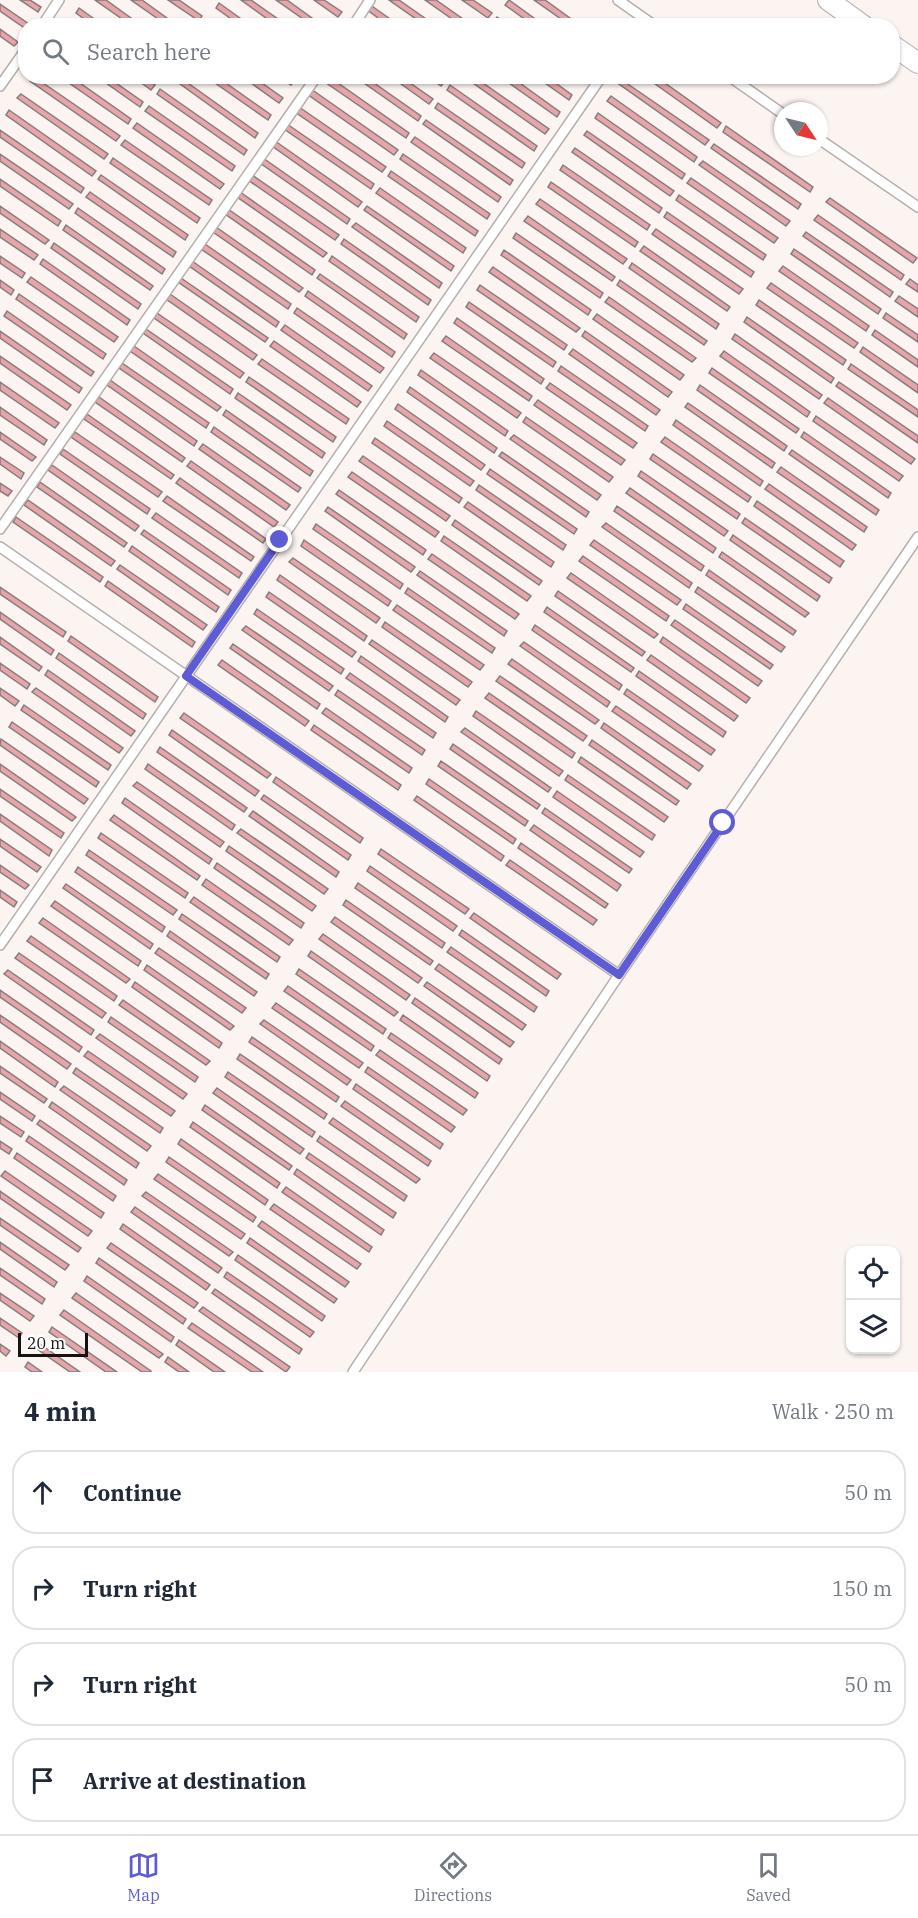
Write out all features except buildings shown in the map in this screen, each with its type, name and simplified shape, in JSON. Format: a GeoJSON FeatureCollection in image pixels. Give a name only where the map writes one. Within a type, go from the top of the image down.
{"type":"FeatureCollection","features":[{"type":"Feature","properties":{"kind":"street"},"geometry":{"type":"LineString","coordinates":[[828,0],[853,18]]}},
{"type":"Feature","properties":{"kind":"street"},"geometry":{"type":"LineString","coordinates":[[900,51],[918,63]]}},
{"type":"Feature","properties":{"kind":"lane"},"geometry":{"type":"LineString","coordinates":[[47,18],[59,0]]}},
{"type":"Feature","properties":{"kind":"lane"},"geometry":{"type":"LineString","coordinates":[[358,18],[370,0]]}},
{"type":"Feature","properties":{"kind":"lane"},"geometry":{"type":"LineString","coordinates":[[618,0],[643,17]]}},
{"type":"Feature","properties":{"kind":"lane"},"geometry":{"type":"LineString","coordinates":[[0,86],[18,60]]}},
{"type":"Feature","properties":{"kind":"lane"},"geometry":{"type":"LineString","coordinates":[[0,529],[311,84]]}},
{"type":"Feature","properties":{"kind":"lane"},"geometry":{"type":"LineString","coordinates":[[0,945],[596,84]]}},
{"type":"Feature","properties":{"kind":"lane"},"geometry":{"type":"LineString","coordinates":[[740,84],[774,108]]}},
{"type":"Feature","properties":{"kind":"lane"},"geometry":{"type":"LineString","coordinates":[[828,145],[918,207]]}},
{"type":"Feature","properties":{"kind":"lane"},"geometry":{"type":"LineString","coordinates":[[353,1372],[619,975],[918,537]]}},
{"type":"Feature","properties":{"kind":"lane"},"geometry":{"type":"LineString","coordinates":[[0,547],[619,975]]}},
{"type":"Feature","properties":{"kind":"route"},"geometry":{"type":"LineString","coordinates":[[280,540],[186,676],[619,975],[723,823]]}}]}
